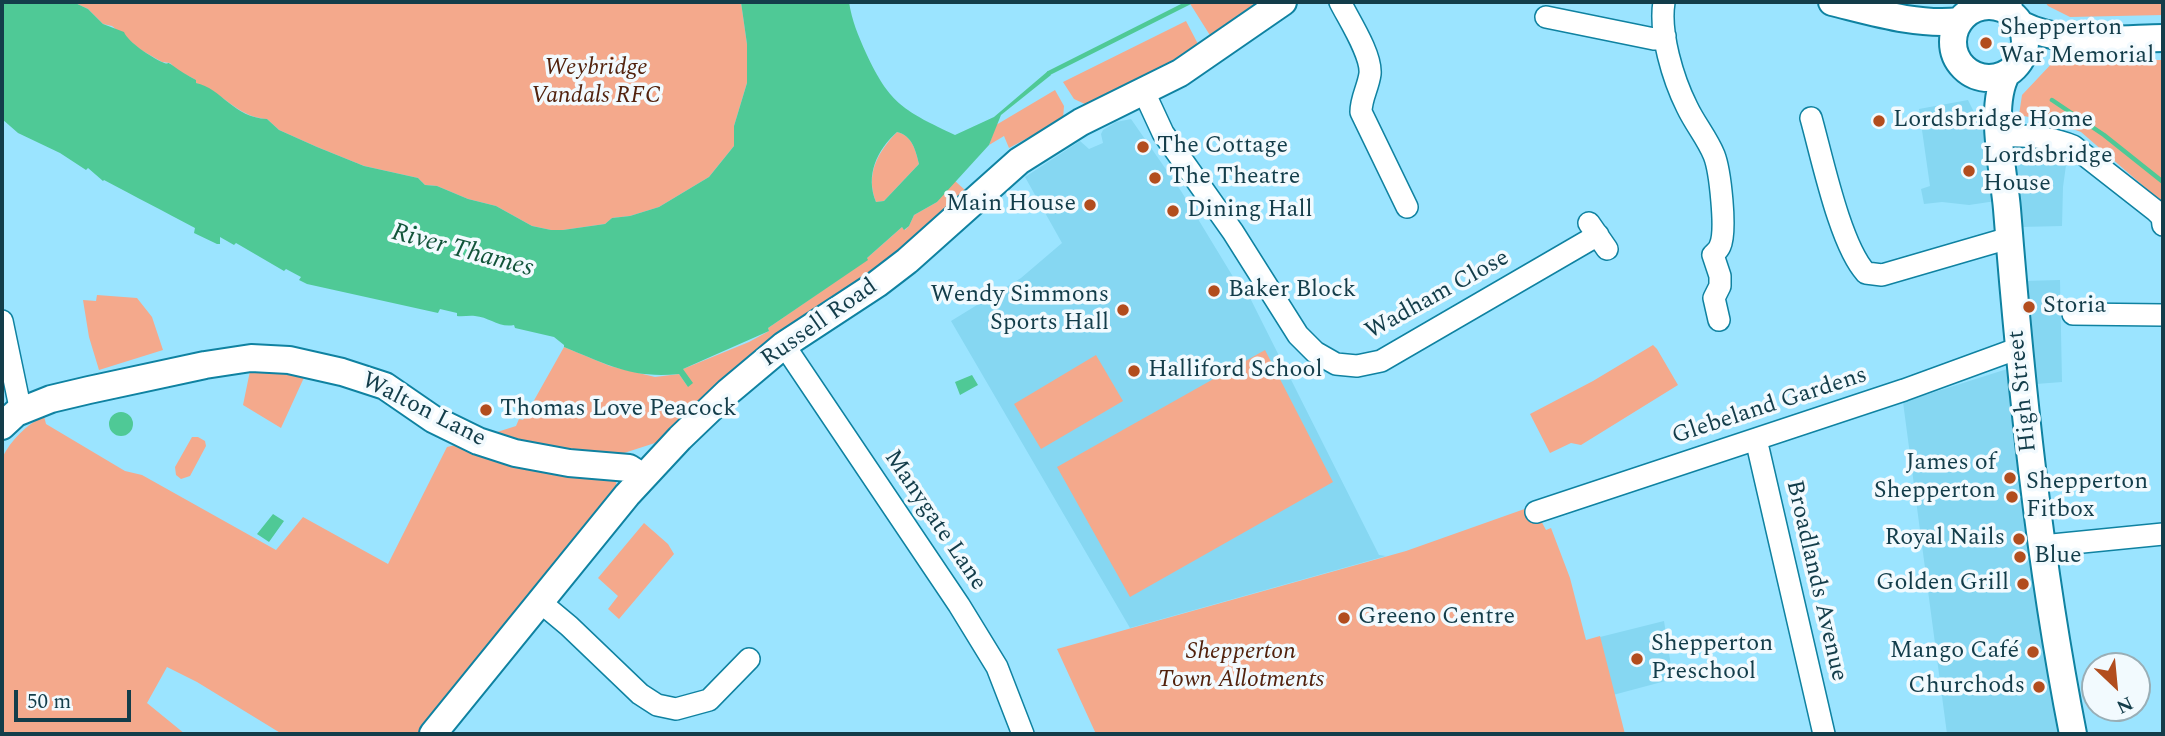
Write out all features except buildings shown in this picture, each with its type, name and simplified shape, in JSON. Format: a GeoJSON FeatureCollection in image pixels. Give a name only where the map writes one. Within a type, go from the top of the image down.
{"type":"FeatureCollection","features":[{"type":"Feature","properties":{"kind":"main road","name":"Russell Road"},"geometry":{"type":"LineString","coordinates":[[433,734],[643,477],[728,392],[784,345],[907,261],[1019,161],[1082,122],[1180,73],[1283,2]]}},
{"type":"Feature","properties":{"kind":"main road"},"geometry":{"type":"LineString","coordinates":[[1832,2],[1878,13],[1931,21],[1960,21]]}},
{"type":"Feature","properties":{"kind":"main road"},"geometry":{"type":"LineString","coordinates":[[1955,53],[1955,31],[1969,12],[2005,9],[2040,33],[2078,39],[2163,38]]}},
{"type":"Feature","properties":{"kind":"main road"},"geometry":{"type":"LineString","coordinates":[[2005,9],[2025,44],[2015,63]]}},
{"type":"Feature","properties":{"kind":"main road"},"geometry":{"type":"LineString","coordinates":[[1878,13],[1955,53],[1975,76],[1996,77],[2042,46],[2078,39]]}},
{"type":"Feature","properties":{"kind":"main road","name":"High Street"},"geometry":{"type":"LineString","coordinates":[[2015,63],[1999,93],[2009,238],[2042,546],[2073,734]]}},
{"type":"Feature","properties":{"kind":"main road","name":"High Street"},"geometry":{"type":"LineString","coordinates":[[1975,76],[2000,133]]}},
{"type":"Feature","properties":{"kind":"main road","name":"Walton Lane"},"geometry":{"type":"LineString","coordinates":[[11,419],[51,399],[205,365],[251,358],[289,360],[342,372],[384,386],[433,419],[478,441],[515,453],[569,463],[629,468],[643,477]]}},
{"type":"Feature","properties":{"kind":"street"},"geometry":{"type":"LineString","coordinates":[[1340,2],[1370,66],[1368,84],[1361,99],[1361,113],[1407,206]]}},
{"type":"Feature","properties":{"kind":"street"},"geometry":{"type":"LineString","coordinates":[[1664,2],[1665,36],[1676,82],[1714,156],[1723,201],[1721,245],[1713,255],[1720,276],[1720,286],[1714,298],[1719,320]]}},
{"type":"Feature","properties":{"kind":"street"},"geometry":{"type":"LineString","coordinates":[[1546,17],[1654,39],[1665,36]]}},
{"type":"Feature","properties":{"kind":"street","name":"Wadham Close"},"geometry":{"type":"LineString","coordinates":[[1144,92],[1163,133],[1231,229],[1298,335],[1315,352],[1336,364],[1357,366],[1381,361],[1598,236]]}},
{"type":"Feature","properties":{"kind":"street"},"geometry":{"type":"LineString","coordinates":[[1811,118],[1837,212],[1856,259],[1866,273],[1882,275],[2009,238]]}},
{"type":"Feature","properties":{"kind":"street"},"geometry":{"type":"LineString","coordinates":[[2000,133],[2064,142],[2073,146],[2157,211],[2162,221]]}},
{"type":"Feature","properties":{"kind":"street"},"geometry":{"type":"LineString","coordinates":[[2073,314],[2163,315]]}},
{"type":"Feature","properties":{"kind":"street"},"geometry":{"type":"LineString","coordinates":[[2,321],[11,419]]}},
{"type":"Feature","properties":{"kind":"street","name":"Manygate Lane"},"geometry":{"type":"LineString","coordinates":[[784,345],[991,657],[1023,734]]}},
{"type":"Feature","properties":{"kind":"street","name":"Glebeland Gardens"},"geometry":{"type":"LineString","coordinates":[[1536,512],[1904,390],[2019,348]]}},
{"type":"Feature","properties":{"kind":"street","name":"Broadlands Avenue"},"geometry":{"type":"LineString","coordinates":[[1756,439],[1824,734]]}},
{"type":"Feature","properties":{"kind":"street"},"geometry":{"type":"LineString","coordinates":[[2042,546],[2163,534]]}},
{"type":"Feature","properties":{"kind":"street"},"geometry":{"type":"LineString","coordinates":[[539,601],[640,694],[657,705],[676,709],[709,699],[750,659]]}},
{"type":"Feature","properties":{"kind":"shaded area"},"geometry":{"type":"Polygon","coordinates":[[[1968,100],[1987,138],[1996,201],[1969,205],[1942,202],[1924,204],[1921,189],[1930,186],[1919,109],[1968,100]]]}},
{"type":"Feature","properties":{"kind":"shaded area","name":"Halliford School"},"geometry":{"type":"Polygon","coordinates":[[[1131,119],[1181,191],[1235,280],[1240,278],[1379,555],[1386,556],[1130,628],[951,321],[1021,278],[1062,243],[1025,177],[1080,141],[1089,149],[1103,143],[1103,130],[1116,122],[1131,119]]]}},
{"type":"Feature","properties":{"kind":"shaded area"},"geometry":{"type":"Polygon","coordinates":[[[2019,147],[2067,158],[2062,226],[2020,227],[2016,151],[2019,147]]]}},
{"type":"Feature","properties":{"kind":"shaded area"},"geometry":{"type":"Polygon","coordinates":[[[2060,280],[2062,382],[2023,385],[2069,734],[1947,734],[1903,402],[2023,364],[2023,281],[2060,280]]]}},
{"type":"Feature","properties":{"kind":"shaded area","name":"Shepperton Preschool"},"geometry":{"type":"Polygon","coordinates":[[[1664,621],[1673,679],[1613,695],[1600,637],[1664,621]]]}},
{"type":"Feature","properties":{"kind":"green space","name":"Weybridge Vandals RFC"},"geometry":{"type":"Polygon","coordinates":[[[73,2],[741,2],[747,44],[747,83],[734,126],[734,146],[709,177],[659,207],[630,216],[612,218],[605,224],[551,230],[532,226],[496,206],[468,199],[437,186],[425,185],[418,178],[364,166],[279,130],[267,119],[240,110],[196,83],[196,80],[170,63],[162,62],[141,50],[112,26],[103,24],[88,9],[73,2]]]}},
{"type":"Feature","properties":{"kind":"green space"},"geometry":{"type":"Polygon","coordinates":[[[1189,2],[1283,2],[1218,48],[1189,2]]]}},
{"type":"Feature","properties":{"kind":"green space"},"geometry":{"type":"Polygon","coordinates":[[[2045,2],[2163,2],[2163,15],[2070,17],[2045,2]]]}},
{"type":"Feature","properties":{"kind":"green space"},"geometry":{"type":"Polygon","coordinates":[[[1186,21],[1198,44],[1176,61],[1146,78],[1087,105],[1074,99],[1063,82],[1186,21]]]}},
{"type":"Feature","properties":{"kind":"green space"},"geometry":{"type":"Polygon","coordinates":[[[2055,60],[2163,60],[2163,203],[2081,132],[2054,122],[2019,115],[2022,95],[2055,60]]]}},
{"type":"Feature","properties":{"kind":"green space"},"geometry":{"type":"Polygon","coordinates":[[[1055,90],[1064,106],[1063,119],[1009,148],[1004,136],[989,145],[996,125],[1055,90]]]}},
{"type":"Feature","properties":{"kind":"green space"},"geometry":{"type":"Polygon","coordinates":[[[897,132],[910,140],[919,164],[884,201],[876,202],[872,182],[875,164],[884,147],[897,132]]]}},
{"type":"Feature","properties":{"kind":"green space"},"geometry":{"type":"Polygon","coordinates":[[[954,180],[966,191],[877,272],[658,442],[621,454],[573,457],[491,434],[516,426],[519,419],[523,420],[564,347],[610,366],[655,377],[679,374],[688,387],[683,369],[769,331],[768,328],[867,260],[902,227],[905,230],[914,215],[937,202],[954,180]]]}},
{"type":"Feature","properties":{"kind":"green space"},"geometry":{"type":"Polygon","coordinates":[[[97,295],[137,298],[152,317],[163,350],[99,370],[89,337],[83,300],[96,301],[97,295]]]}},
{"type":"Feature","properties":{"kind":"green space"},"geometry":{"type":"Polygon","coordinates":[[[1653,345],[1678,385],[1581,445],[1571,443],[1550,453],[1530,414],[1653,345]]]}},
{"type":"Feature","properties":{"kind":"green space"},"geometry":{"type":"Polygon","coordinates":[[[1265,350],[1333,482],[1130,597],[1057,467],[1265,350]]]}},
{"type":"Feature","properties":{"kind":"green space"},"geometry":{"type":"Polygon","coordinates":[[[1096,355],[1123,401],[1041,449],[1014,404],[1096,355]]]}},
{"type":"Feature","properties":{"kind":"green space"},"geometry":{"type":"Polygon","coordinates":[[[250,371],[307,371],[281,428],[243,405],[250,371]]]}},
{"type":"Feature","properties":{"kind":"green space"},"geometry":{"type":"Polygon","coordinates":[[[44,416],[46,424],[125,471],[142,475],[276,550],[303,517],[388,564],[447,447],[464,443],[608,475],[616,482],[618,492],[423,734],[282,734],[197,682],[167,667],[147,703],[185,734],[2,734],[2,458],[20,434],[44,416]]]}},
{"type":"Feature","properties":{"kind":"green space"},"geometry":{"type":"Polygon","coordinates":[[[192,437],[205,441],[206,446],[190,476],[181,479],[176,475],[175,467],[192,437]]]}},
{"type":"Feature","properties":{"kind":"green space","name":"Shepperton Town Allotments"},"geometry":{"type":"Polygon","coordinates":[[[1533,506],[1546,530],[1551,528],[1570,578],[1586,640],[1600,636],[1625,734],[1096,734],[1057,649],[1406,551],[1533,506]]]}},
{"type":"Feature","properties":{"kind":"green space"},"geometry":{"type":"Polygon","coordinates":[[[644,523],[668,544],[674,554],[619,619],[608,609],[618,596],[598,578],[644,523]]]}},
{"type":"Feature","properties":{"kind":"water","name":"River Thames"},"geometry":{"type":"Polygon","coordinates":[[[2,2],[73,2],[88,9],[103,24],[124,32],[135,45],[152,57],[170,64],[246,114],[267,119],[279,130],[364,166],[418,178],[425,185],[437,186],[468,199],[496,206],[532,226],[563,230],[605,224],[612,218],[630,216],[659,207],[709,177],[734,146],[734,126],[747,83],[747,44],[741,2],[849,2],[866,53],[883,84],[911,112],[955,135],[994,117],[1048,71],[1051,75],[1001,115],[989,145],[937,202],[914,215],[909,226],[904,230],[902,227],[867,258],[868,260],[768,328],[769,331],[683,369],[693,383],[688,387],[679,374],[647,374],[620,369],[564,347],[554,337],[515,328],[514,325],[504,325],[480,317],[457,316],[457,313],[440,309],[438,313],[307,284],[299,280],[301,277],[286,269],[284,271],[236,243],[234,245],[220,237],[220,244],[217,244],[194,233],[195,228],[103,181],[88,168],[86,170],[60,153],[18,133],[2,119],[2,2]],[[897,132],[890,139],[875,164],[872,182],[876,202],[884,201],[919,164],[912,144],[897,132]]]}},
{"type":"Feature","properties":{"kind":"water"},"geometry":{"type":"Polygon","coordinates":[[[972,375],[978,385],[960,395],[955,382],[972,375]]]}},
{"type":"Feature","properties":{"kind":"water"},"geometry":{"type":"Polygon","coordinates":[[[121,412],[130,415],[133,424],[130,433],[121,436],[112,433],[109,424],[112,415],[121,412]]]}},
{"type":"Feature","properties":{"kind":"water"},"geometry":{"type":"Polygon","coordinates":[[[273,514],[284,521],[269,542],[257,534],[273,514]]]}},
{"type":"Feature","properties":{"kind":"waterway"},"geometry":{"type":"LineString","coordinates":[[1049,73],[1190,2]]}},
{"type":"Feature","properties":{"kind":"waterway"},"geometry":{"type":"LineString","coordinates":[[2052,100],[2104,135],[2163,182]]}},
{"type":"Feature","properties":{"kind":"place","name":"Shepperton War Memorial"},"geometry":{"type":"Point","coordinates":[1986,43]}},
{"type":"Feature","properties":{"kind":"place","name":"Lordsbridge Home"},"geometry":{"type":"Point","coordinates":[1879,121]}},
{"type":"Feature","properties":{"kind":"place","name":"The Cottage"},"geometry":{"type":"Point","coordinates":[1143,147]}},
{"type":"Feature","properties":{"kind":"place","name":"Lordsbridge House"},"geometry":{"type":"Point","coordinates":[1969,171]}},
{"type":"Feature","properties":{"kind":"place","name":"The Theatre"},"geometry":{"type":"Point","coordinates":[1155,178]}},
{"type":"Feature","properties":{"kind":"place","name":"Main House"},"geometry":{"type":"Point","coordinates":[1090,205]}},
{"type":"Feature","properties":{"kind":"place","name":"Dining Hall"},"geometry":{"type":"Point","coordinates":[1173,211]}},
{"type":"Feature","properties":{"kind":"place","name":"Baker Block"},"geometry":{"type":"Point","coordinates":[1214,291]}},
{"type":"Feature","properties":{"kind":"place","name":"Storia"},"geometry":{"type":"Point","coordinates":[2029,307]}},
{"type":"Feature","properties":{"kind":"place","name":"Wendy Simmons Sports Hall"},"geometry":{"type":"Point","coordinates":[1123,310]}},
{"type":"Feature","properties":{"kind":"place","name":"Halliford School"},"geometry":{"type":"Point","coordinates":[1134,371]}},
{"type":"Feature","properties":{"kind":"place","name":"Thomas Love Peacock"},"geometry":{"type":"Point","coordinates":[486,410]}},
{"type":"Feature","properties":{"kind":"place","name":"James of Shepperton"},"geometry":{"type":"Point","coordinates":[2010,478]}},
{"type":"Feature","properties":{"kind":"place","name":"Shepperton Fitbox"},"geometry":{"type":"Point","coordinates":[2012,497]}},
{"type":"Feature","properties":{"kind":"place","name":"Royal Nails"},"geometry":{"type":"Point","coordinates":[2019,539]}},
{"type":"Feature","properties":{"kind":"place","name":"Blue"},"geometry":{"type":"Point","coordinates":[2020,557]}},
{"type":"Feature","properties":{"kind":"place","name":"Golden Grill"},"geometry":{"type":"Point","coordinates":[2023,584]}},
{"type":"Feature","properties":{"kind":"place","name":"Greeno Centre"},"geometry":{"type":"Point","coordinates":[1344,618]}},
{"type":"Feature","properties":{"kind":"place","name":"Mango Café"},"geometry":{"type":"Point","coordinates":[2033,652]}},
{"type":"Feature","properties":{"kind":"place","name":"Shepperton Preschool"},"geometry":{"type":"Point","coordinates":[1637,659]}},
{"type":"Feature","properties":{"kind":"place","name":"Churchods"},"geometry":{"type":"Point","coordinates":[2039,687]}}]}
